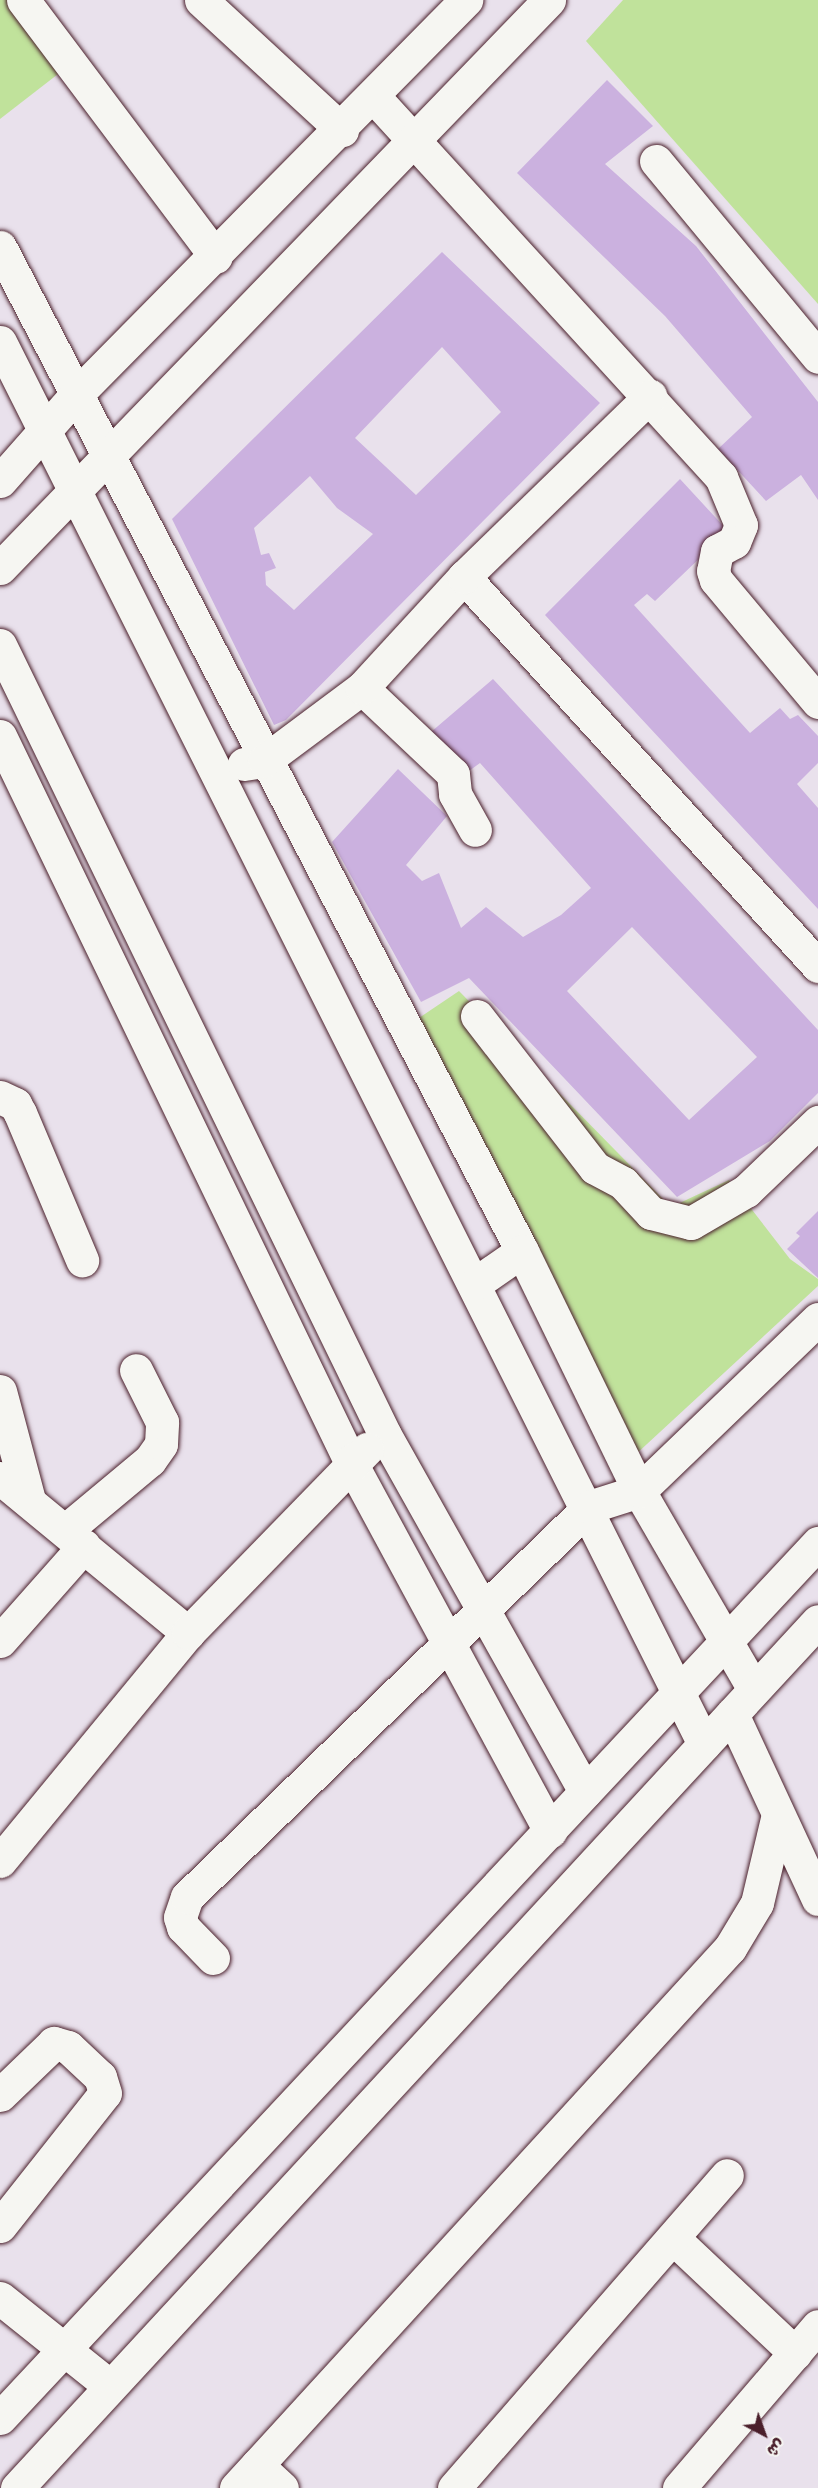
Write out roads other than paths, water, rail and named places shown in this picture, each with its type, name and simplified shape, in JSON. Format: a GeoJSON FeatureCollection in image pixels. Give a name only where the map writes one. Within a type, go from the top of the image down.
{"type":"FeatureCollection","features":[{"type":"Feature","properties":{"kind":"street"},"geometry":{"type":"LineString","coordinates":[[23,0],[216,257]]}},
{"type":"Feature","properties":{"kind":"street"},"geometry":{"type":"LineString","coordinates":[[201,0],[342,130]]}},
{"type":"Feature","properties":{"kind":"street"},"geometry":{"type":"LineString","coordinates":[[0,481],[75,396],[375,97],[462,2]]}},
{"type":"Feature","properties":{"kind":"street"},"geometry":{"type":"LineString","coordinates":[[0,568],[74,487],[415,138],[539,3]]}},
{"type":"Feature","properties":{"kind":"street"},"geometry":{"type":"LineString","coordinates":[[375,97],[650,396],[728,487],[741,525],[734,542],[717,551],[713,571],[716,580],[818,702]]}},
{"type":"Feature","properties":{"kind":"street"},"geometry":{"type":"LineString","coordinates":[[656,160],[818,357]]}},
{"type":"Feature","properties":{"kind":"street"},"geometry":{"type":"LineString","coordinates":[[0,247],[264,761],[522,1251],[639,1491],[728,1640],[754,1689]]}},
{"type":"Feature","properties":{"kind":"street"},"geometry":{"type":"LineString","coordinates":[[0,342],[589,1507],[704,1744]]}},
{"type":"Feature","properties":{"kind":"street"},"geometry":{"type":"LineString","coordinates":[[216,769],[264,761],[362,688],[464,577],[650,396]]}},
{"type":"Feature","properties":{"kind":"street"},"geometry":{"type":"LineString","coordinates":[[464,577],[818,966]]}},
{"type":"Feature","properties":{"kind":"street"},"geometry":{"type":"LineString","coordinates":[[0,645],[385,1435],[585,1792]]}},
{"type":"Feature","properties":{"kind":"street"},"geometry":{"type":"LineString","coordinates":[[362,688],[453,774],[455,794],[475,830]]}},
{"type":"Feature","properties":{"kind":"street"},"geometry":{"type":"LineString","coordinates":[[0,736],[350,1461],[448,1648],[550,1831]]}},
{"type":"Feature","properties":{"kind":"street"},"geometry":{"type":"LineString","coordinates":[[477,1016],[595,1168],[623,1183],[651,1213],[691,1222],[746,1191],[818,1122]]}},
{"type":"Feature","properties":{"kind":"street"},"geometry":{"type":"LineString","coordinates":[[0,1097],[15,1104],[20,1113],[82,1260]]}},
{"type":"Feature","properties":{"kind":"street"},"geometry":{"type":"LineString","coordinates":[[476,1283],[522,1251]]}},
{"type":"Feature","properties":{"kind":"street"},"geometry":{"type":"LineString","coordinates":[[213,1958],[183,1927],[180,1917],[187,1896],[484,1614],[589,1507],[639,1491],[818,1319]]}},
{"type":"Feature","properties":{"kind":"street"},"geometry":{"type":"LineString","coordinates":[[0,1641],[75,1538],[150,1460],[161,1444],[162,1422],[136,1370]]}},
{"type":"Feature","properties":{"kind":"street"},"geometry":{"type":"LineString","coordinates":[[0,1391],[29,1500]]}},
{"type":"Feature","properties":{"kind":"street"},"geometry":{"type":"LineString","coordinates":[[0,1861],[188,1633],[350,1461],[385,1435]]}},
{"type":"Feature","properties":{"kind":"street"},"geometry":{"type":"LineString","coordinates":[[0,1478],[188,1633]]}},
{"type":"Feature","properties":{"kind":"street"},"geometry":{"type":"LineString","coordinates":[[0,2418],[818,1543]]}},
{"type":"Feature","properties":{"kind":"street"},"geometry":{"type":"LineString","coordinates":[[17,2488],[754,1689],[811,1641]]}},
{"type":"Feature","properties":{"kind":"street"},"geometry":{"type":"LineString","coordinates":[[732,1714],[818,1899]]}},
{"type":"Feature","properties":{"kind":"street"},"geometry":{"type":"LineString","coordinates":[[282,2488],[246,2476],[730,1948],[757,1903],[778,1814]]}},
{"type":"Feature","properties":{"kind":"street"},"geometry":{"type":"LineString","coordinates":[[0,2095],[54,2043],[68,2047],[100,2077],[105,2093],[0,2226]]}},
{"type":"Feature","properties":{"kind":"street"},"geometry":{"type":"LineString","coordinates":[[454,2488],[728,2175]]}},
{"type":"Feature","properties":{"kind":"street"},"geometry":{"type":"LineString","coordinates":[[673,2238],[795,2353]]}},
{"type":"Feature","properties":{"kind":"street"},"geometry":{"type":"LineString","coordinates":[[0,2298],[110,2386]]}},
{"type":"Feature","properties":{"kind":"street"},"geometry":{"type":"LineString","coordinates":[[679,2488],[818,2326]]}}]}
